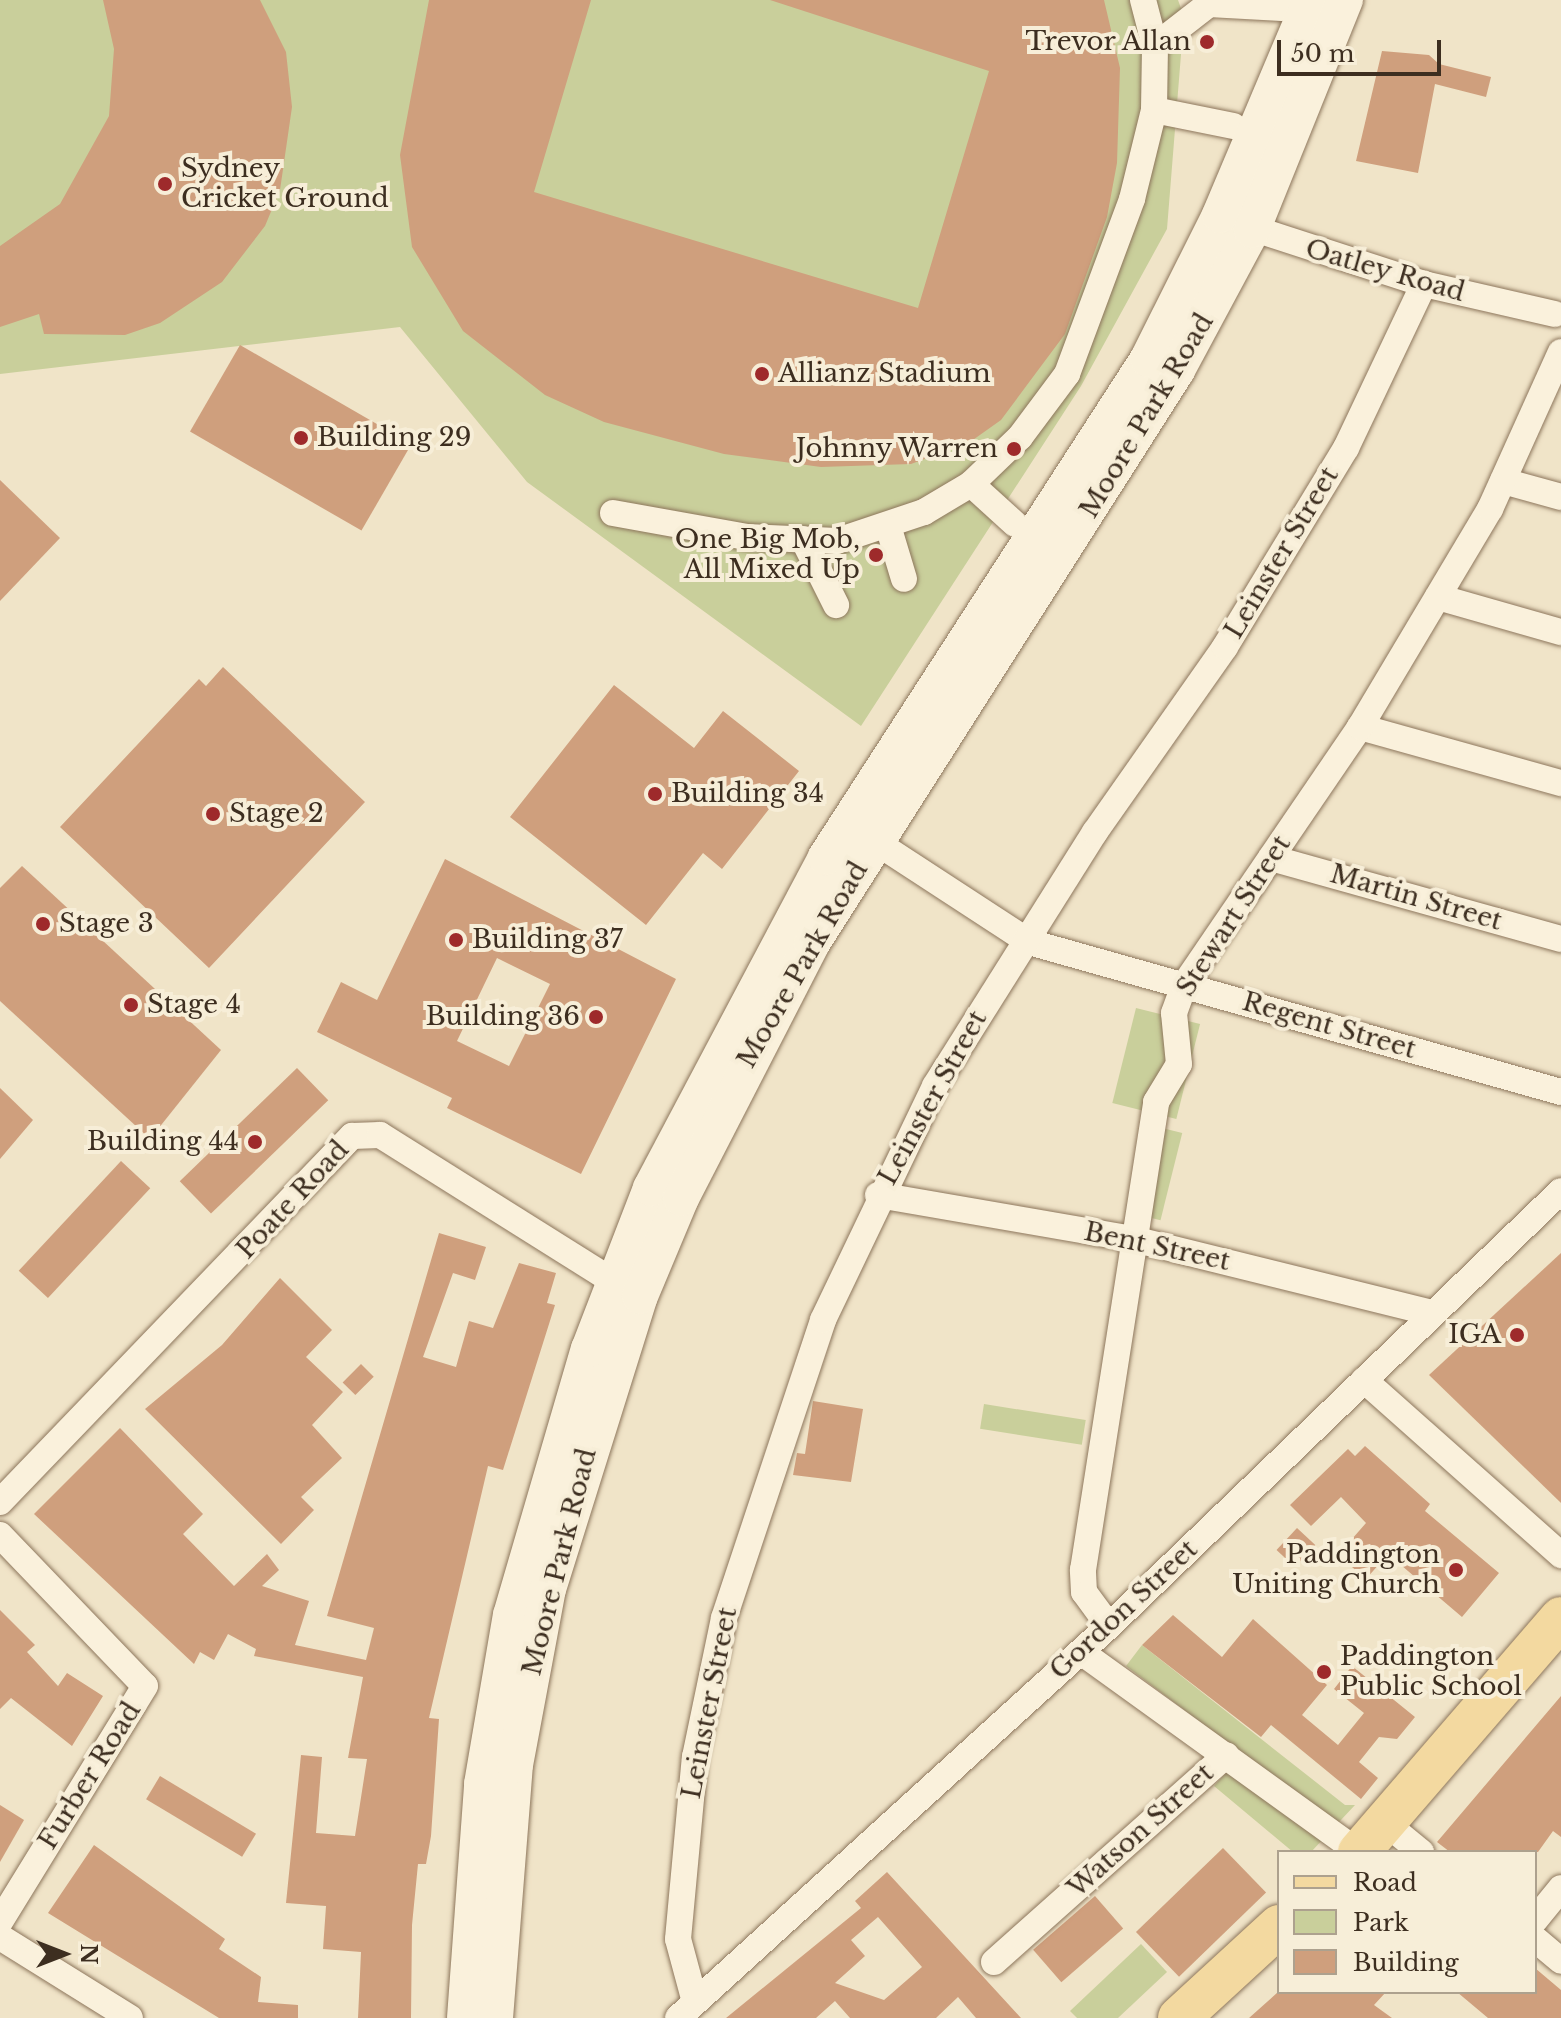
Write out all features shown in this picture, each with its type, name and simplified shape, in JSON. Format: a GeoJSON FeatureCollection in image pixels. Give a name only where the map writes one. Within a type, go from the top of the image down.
{"type":"FeatureCollection","features":[{"type":"Feature","properties":{"kind":"main road","name":"Moore Park Road"},"geometry":{"type":"LineString","coordinates":[[861,832],[1118,471],[1252,230],[1345,0]]}},
{"type":"Feature","properties":{"kind":"main road","name":"Moore Park Road"},"geometry":{"type":"LineString","coordinates":[[465,2018],[482,1784],[508,1628],[540,1498],[627,1289],[691,1103],[1114,418],[1220,215],[1296,4]]}},
{"type":"Feature","properties":{"kind":"main road","name":"Moore Park Road"},"geometry":{"type":"LineString","coordinates":[[495,2018],[515,1765],[548,1589],[627,1289]]}},
{"type":"Feature","properties":{"kind":"main road"},"geometry":{"type":"LineString","coordinates":[[1386,1845],[1561,1618]]}},
{"type":"Feature","properties":{"kind":"main road"},"geometry":{"type":"LineString","coordinates":[[1386,1845],[1561,1648]]}},
{"type":"Feature","properties":{"kind":"main road"},"geometry":{"type":"LineString","coordinates":[[1179,2018],[1277,1928]]}},
{"type":"Feature","properties":{"kind":"main road"},"geometry":{"type":"LineString","coordinates":[[1206,2018],[1277,1953]]}},
{"type":"Feature","properties":{"kind":"street"},"geometry":{"type":"LineString","coordinates":[[613,513],[803,539],[889,529],[971,484],[1020,437],[1067,374],[1105,289],[1154,110],[1155,46],[1143,0]]}},
{"type":"Feature","properties":{"kind":"street"},"geometry":{"type":"LineString","coordinates":[[1155,46],[1206,2],[1296,4]]}},
{"type":"Feature","properties":{"kind":"street"},"geometry":{"type":"LineString","coordinates":[[1154,110],[1233,126]]}},
{"type":"Feature","properties":{"kind":"street","name":"Oatley Road"},"geometry":{"type":"LineString","coordinates":[[1220,215],[1252,230],[1424,284],[1559,318]]}},
{"type":"Feature","properties":{"kind":"street","name":"Leinster Street"},"geometry":{"type":"LineString","coordinates":[[687,2010],[678,1960],[695,1757],[724,1618],[823,1320],[878,1195],[935,1086],[1029,942],[1095,832],[1225,647],[1346,448],[1424,284]]}},
{"type":"Feature","properties":{"kind":"street","name":"Stewart Street"},"geometry":{"type":"LineString","coordinates":[[1109,1626],[1084,1592],[1083,1570],[1153,1119],[1179,1064],[1174,1013],[1184,985],[1360,727],[1438,597],[1503,481],[1561,352]]}},
{"type":"Feature","properties":{"kind":"street"},"geometry":{"type":"LineString","coordinates":[[1503,481],[1561,497]]}},
{"type":"Feature","properties":{"kind":"street"},"geometry":{"type":"LineString","coordinates":[[971,484],[1015,524]]}},
{"type":"Feature","properties":{"kind":"street"},"geometry":{"type":"LineString","coordinates":[[889,529],[904,579]]}},
{"type":"Feature","properties":{"kind":"street"},"geometry":{"type":"LineString","coordinates":[[803,539],[836,605]]}},
{"type":"Feature","properties":{"kind":"street"},"geometry":{"type":"LineString","coordinates":[[1438,597],[1561,632]]}},
{"type":"Feature","properties":{"kind":"street"},"geometry":{"type":"LineString","coordinates":[[1360,727],[1561,783]]}},
{"type":"Feature","properties":{"kind":"street","name":"Regent Street"},"geometry":{"type":"LineString","coordinates":[[861,832],[1029,942],[1561,1092]]}},
{"type":"Feature","properties":{"kind":"street","name":"Martin Street"},"geometry":{"type":"LineString","coordinates":[[1271,858],[1561,939]]}},
{"type":"Feature","properties":{"kind":"street","name":"Poate Road"},"geometry":{"type":"LineString","coordinates":[[0,1502],[352,1136],[380,1135],[627,1289]]}},
{"type":"Feature","properties":{"kind":"street","name":"Gordon Street"},"geometry":{"type":"LineString","coordinates":[[687,2010],[1109,1626],[1561,1191]]}},
{"type":"Feature","properties":{"kind":"street","name":"Bent Street"},"geometry":{"type":"LineString","coordinates":[[878,1195],[1133,1239],[1433,1313]]}},
{"type":"Feature","properties":{"kind":"street"},"geometry":{"type":"LineString","coordinates":[[1364,1380],[1561,1555]]}},
{"type":"Feature","properties":{"kind":"street","name":"Furber Road"},"geometry":{"type":"LineString","coordinates":[[0,1535],[145,1686],[0,1922]]}},
{"type":"Feature","properties":{"kind":"street","name":"Watson Street"},"geometry":{"type":"LineString","coordinates":[[994,1962],[1226,1755],[1081,1652]]}},
{"type":"Feature","properties":{"kind":"street"},"geometry":{"type":"LineString","coordinates":[[1226,1755],[1386,1845]]}},
{"type":"Feature","properties":{"kind":"street"},"geometry":{"type":"LineString","coordinates":[[1537,1918],[1561,1888]]}},
{"type":"Feature","properties":{"kind":"street"},"geometry":{"type":"LineString","coordinates":[[0,1937],[130,2018]]}},
{"type":"Feature","properties":{"kind":"street"},"geometry":{"type":"LineString","coordinates":[[1537,1941],[1561,1961]]}},
{"type":"Feature","properties":{"kind":"green space","name":"Allianz Stadium"},"geometry":{"type":"Polygon","coordinates":[[[0,0],[1178,0],[1184,17],[1167,229],[1081,386],[861,726],[527,482],[400,327],[0,374],[0,0]]]}},
{"type":"Feature","properties":{"kind":"green space"},"geometry":{"type":"Polygon","coordinates":[[[1136,1008],[1200,1024],[1176,1119],[1112,1103],[1136,1008]]]}},
{"type":"Feature","properties":{"kind":"green space"},"geometry":{"type":"Polygon","coordinates":[[[1158,1127],[1182,1133],[1160,1220],[1136,1214],[1158,1127]]]}},
{"type":"Feature","properties":{"kind":"green space"},"geometry":{"type":"Polygon","coordinates":[[[984,1404],[1086,1420],[1082,1445],[980,1429],[984,1404]]]}},
{"type":"Feature","properties":{"kind":"green space"},"geometry":{"type":"Polygon","coordinates":[[[1142,1645],[1345,1805],[1355,1805],[1313,1850],[1291,1850],[1214,1786],[1231,1767],[1224,1740],[1126,1666],[1142,1645]]]}},
{"type":"Feature","properties":{"kind":"green space"},"geometry":{"type":"Polygon","coordinates":[[[1141,1944],[1167,1972],[1118,2018],[1077,2018],[1070,2011],[1141,1944]]]}},
{"type":"Feature","properties":{"kind":"building"},"geometry":{"type":"Polygon","coordinates":[[[103,0],[260,0],[286,52],[292,107],[280,190],[265,226],[222,282],[160,323],[125,335],[44,334],[39,314],[0,327],[0,246],[60,204],[109,116],[114,49],[103,0]]]}},
{"type":"Feature","properties":{"kind":"building"},"geometry":{"type":"Polygon","coordinates":[[[429,0],[591,0],[534,192],[918,308],[989,71],[770,0],[1104,0],[1120,68],[1117,163],[1107,217],[1065,334],[1001,420],[970,442],[911,464],[821,467],[724,454],[604,422],[545,395],[463,331],[412,247],[400,155],[429,0]]]}},
{"type":"Feature","properties":{"kind":"building"},"geometry":{"type":"Polygon","coordinates":[[[1382,51],[1429,55],[1439,64],[1491,77],[1486,97],[1435,84],[1418,173],[1356,161],[1382,51]]]}},
{"type":"Feature","properties":{"kind":"building","name":"Building 29"},"geometry":{"type":"Polygon","coordinates":[[[240,345],[411,444],[361,531],[190,432],[240,345]]]}},
{"type":"Feature","properties":{"kind":"building"},"geometry":{"type":"Polygon","coordinates":[[[0,480],[60,538],[0,601],[0,480]]]}},
{"type":"Feature","properties":{"kind":"building","name":"Stage 2"},"geometry":{"type":"Polygon","coordinates":[[[223,667],[365,802],[209,968],[60,827],[199,679],[206,686],[223,667]]]}},
{"type":"Feature","properties":{"kind":"building","name":"Building 34"},"geometry":{"type":"Polygon","coordinates":[[[614,685],[694,748],[723,711],[799,771],[722,869],[703,853],[646,925],[510,817],[614,685]]]}},
{"type":"Feature","properties":{"kind":"building"},"geometry":{"type":"Polygon","coordinates":[[[445,859],[676,979],[581,1174],[447,1108],[452,1098],[317,1032],[341,982],[377,1000],[445,859]],[[497,958],[457,1041],[509,1066],[550,984],[497,958]]]}},
{"type":"Feature","properties":{"kind":"building"},"geometry":{"type":"Polygon","coordinates":[[[22,866],[221,1050],[150,1139],[0,1001],[0,888],[22,866]]]}},
{"type":"Feature","properties":{"kind":"building","name":"Building 44"},"geometry":{"type":"Polygon","coordinates":[[[297,1068],[328,1100],[211,1214],[180,1181],[297,1068]]]}},
{"type":"Feature","properties":{"kind":"building"},"geometry":{"type":"Polygon","coordinates":[[[0,1088],[33,1120],[0,1159],[0,1088]]]}},
{"type":"Feature","properties":{"kind":"building"},"geometry":{"type":"Polygon","coordinates":[[[121,1161],[150,1188],[48,1298],[19,1271],[121,1161]]]}},
{"type":"Feature","properties":{"kind":"building"},"geometry":{"type":"Polygon","coordinates":[[[439,1233],[486,1247],[475,1280],[453,1273],[423,1357],[456,1367],[469,1321],[493,1328],[519,1263],[556,1273],[547,1303],[555,1305],[503,1470],[488,1466],[429,1718],[439,1719],[431,1836],[426,1864],[418,1864],[412,1925],[411,2018],[358,2018],[361,1952],[323,1949],[326,1906],[286,1903],[301,1755],[322,1757],[316,1833],[355,1836],[367,1759],[348,1758],[363,1677],[254,1656],[256,1649],[228,1634],[214,1660],[200,1652],[194,1664],[34,1514],[120,1428],[203,1514],[183,1534],[234,1586],[267,1554],[279,1570],[262,1586],[309,1601],[295,1645],[366,1660],[374,1628],[327,1616],[439,1233]]]}},
{"type":"Feature","properties":{"kind":"building","name":"IGA"},"geometry":{"type":"Polygon","coordinates":[[[1561,1253],[1561,1503],[1429,1375],[1561,1253]]]}},
{"type":"Feature","properties":{"kind":"building"},"geometry":{"type":"Polygon","coordinates":[[[280,1278],[332,1330],[306,1357],[343,1392],[312,1425],[342,1458],[301,1497],[314,1510],[281,1544],[145,1409],[222,1345],[280,1278]]]}},
{"type":"Feature","properties":{"kind":"building"},"geometry":{"type":"Polygon","coordinates":[[[361,1364],[374,1377],[355,1395],[343,1382],[361,1364]]]}},
{"type":"Feature","properties":{"kind":"building"},"geometry":{"type":"Polygon","coordinates":[[[813,1401],[863,1409],[851,1482],[793,1475],[797,1453],[805,1454],[813,1401]]]}},
{"type":"Feature","properties":{"kind":"building"},"geometry":{"type":"Polygon","coordinates":[[[1365,1446],[1430,1504],[1425,1511],[1499,1573],[1462,1617],[1388,1554],[1366,1579],[1338,1555],[1366,1523],[1341,1497],[1311,1526],[1290,1505],[1348,1449],[1355,1456],[1365,1446]]]}},
{"type":"Feature","properties":{"kind":"building"},"geometry":{"type":"Polygon","coordinates":[[[1297,1528],[1315,1545],[1295,1567],[1277,1550],[1297,1528]]]}},
{"type":"Feature","properties":{"kind":"building"},"geometry":{"type":"Polygon","coordinates":[[[0,1610],[35,1645],[27,1652],[58,1686],[67,1673],[103,1696],[72,1746],[11,1698],[0,1709],[0,1610]]]}},
{"type":"Feature","properties":{"kind":"building"},"geometry":{"type":"Polygon","coordinates":[[[1173,1615],[1222,1657],[1253,1619],[1327,1685],[1302,1715],[1338,1745],[1364,1713],[1334,1689],[1352,1666],[1415,1717],[1397,1739],[1379,1737],[1359,1762],[1378,1778],[1361,1799],[1271,1725],[1261,1737],[1142,1645],[1173,1615]]]}},
{"type":"Feature","properties":{"kind":"building"},"geometry":{"type":"Polygon","coordinates":[[[1561,1696],[1561,1837],[1553,1831],[1538,1852],[1447,1850],[1437,1842],[1561,1696]]]}},
{"type":"Feature","properties":{"kind":"building"},"geometry":{"type":"Polygon","coordinates":[[[160,1776],[256,1834],[242,1857],[146,1799],[160,1776]]]}},
{"type":"Feature","properties":{"kind":"building"},"geometry":{"type":"Polygon","coordinates":[[[0,1805],[24,1820],[0,1862],[0,1805]]]}},
{"type":"Feature","properties":{"kind":"building"},"geometry":{"type":"Polygon","coordinates":[[[94,1845],[225,1939],[219,1949],[261,1977],[258,2002],[298,2005],[298,2018],[219,2018],[48,1913],[94,1845]]]}},
{"type":"Feature","properties":{"kind":"building"},"geometry":{"type":"Polygon","coordinates":[[[1223,1848],[1266,1893],[1179,1977],[1136,1932],[1223,1848]]]}},
{"type":"Feature","properties":{"kind":"building"},"geometry":{"type":"Polygon","coordinates":[[[887,1872],[1021,2018],[976,2018],[958,1997],[936,2018],[850,2018],[835,2001],[816,2018],[726,2018],[861,1908],[855,1901],[887,1872]],[[878,1917],[851,1940],[865,1956],[835,1983],[884,2000],[922,1967],[878,1917]]]}},
{"type":"Feature","properties":{"kind":"building"},"geometry":{"type":"Polygon","coordinates":[[[1095,1896],[1123,1928],[1061,1982],[1033,1950],[1095,1896]]]}},
{"type":"Feature","properties":{"kind":"building"},"geometry":{"type":"Polygon","coordinates":[[[1537,1970],[1561,1990],[1561,2018],[1488,2018],[1459,1994],[1537,1994],[1537,1970]]]}},
{"type":"Feature","properties":{"kind":"building"},"geometry":{"type":"Polygon","coordinates":[[[1277,1993],[1384,1994],[1374,2005],[1392,2018],[1249,2018],[1277,1993]]]}},
{"type":"Feature","properties":{"kind":"place","name":"Trevor Allan"},"geometry":{"type":"Point","coordinates":[1207,42]}},
{"type":"Feature","properties":{"kind":"place","name":"Sydney Cricket Ground"},"geometry":{"type":"Point","coordinates":[165,184]}},
{"type":"Feature","properties":{"kind":"place","name":"Allianz Stadium"},"geometry":{"type":"Point","coordinates":[762,374]}},
{"type":"Feature","properties":{"kind":"place","name":"Building 29"},"geometry":{"type":"Point","coordinates":[301,438]}},
{"type":"Feature","properties":{"kind":"place","name":"Johnny Warren"},"geometry":{"type":"Point","coordinates":[1014,449]}},
{"type":"Feature","properties":{"kind":"place","name":"One Big Mob, All Mixed Up"},"geometry":{"type":"Point","coordinates":[876,555]}},
{"type":"Feature","properties":{"kind":"place","name":"Building 34"},"geometry":{"type":"Point","coordinates":[655,794]}},
{"type":"Feature","properties":{"kind":"place","name":"Stage 2"},"geometry":{"type":"Point","coordinates":[213,814]}},
{"type":"Feature","properties":{"kind":"place","name":"Stage 3"},"geometry":{"type":"Point","coordinates":[43,924]}},
{"type":"Feature","properties":{"kind":"place","name":"Building 37"},"geometry":{"type":"Point","coordinates":[456,940]}},
{"type":"Feature","properties":{"kind":"place","name":"Stage 4"},"geometry":{"type":"Point","coordinates":[131,1005]}},
{"type":"Feature","properties":{"kind":"place","name":"Building 36"},"geometry":{"type":"Point","coordinates":[596,1017]}},
{"type":"Feature","properties":{"kind":"place","name":"Building 44"},"geometry":{"type":"Point","coordinates":[255,1142]}},
{"type":"Feature","properties":{"kind":"place","name":"IGA"},"geometry":{"type":"Point","coordinates":[1517,1335]}},
{"type":"Feature","properties":{"kind":"place","name":"Paddington Uniting Church"},"geometry":{"type":"Point","coordinates":[1456,1570]}},
{"type":"Feature","properties":{"kind":"place","name":"Paddington Public School"},"geometry":{"type":"Point","coordinates":[1324,1672]}}]}
